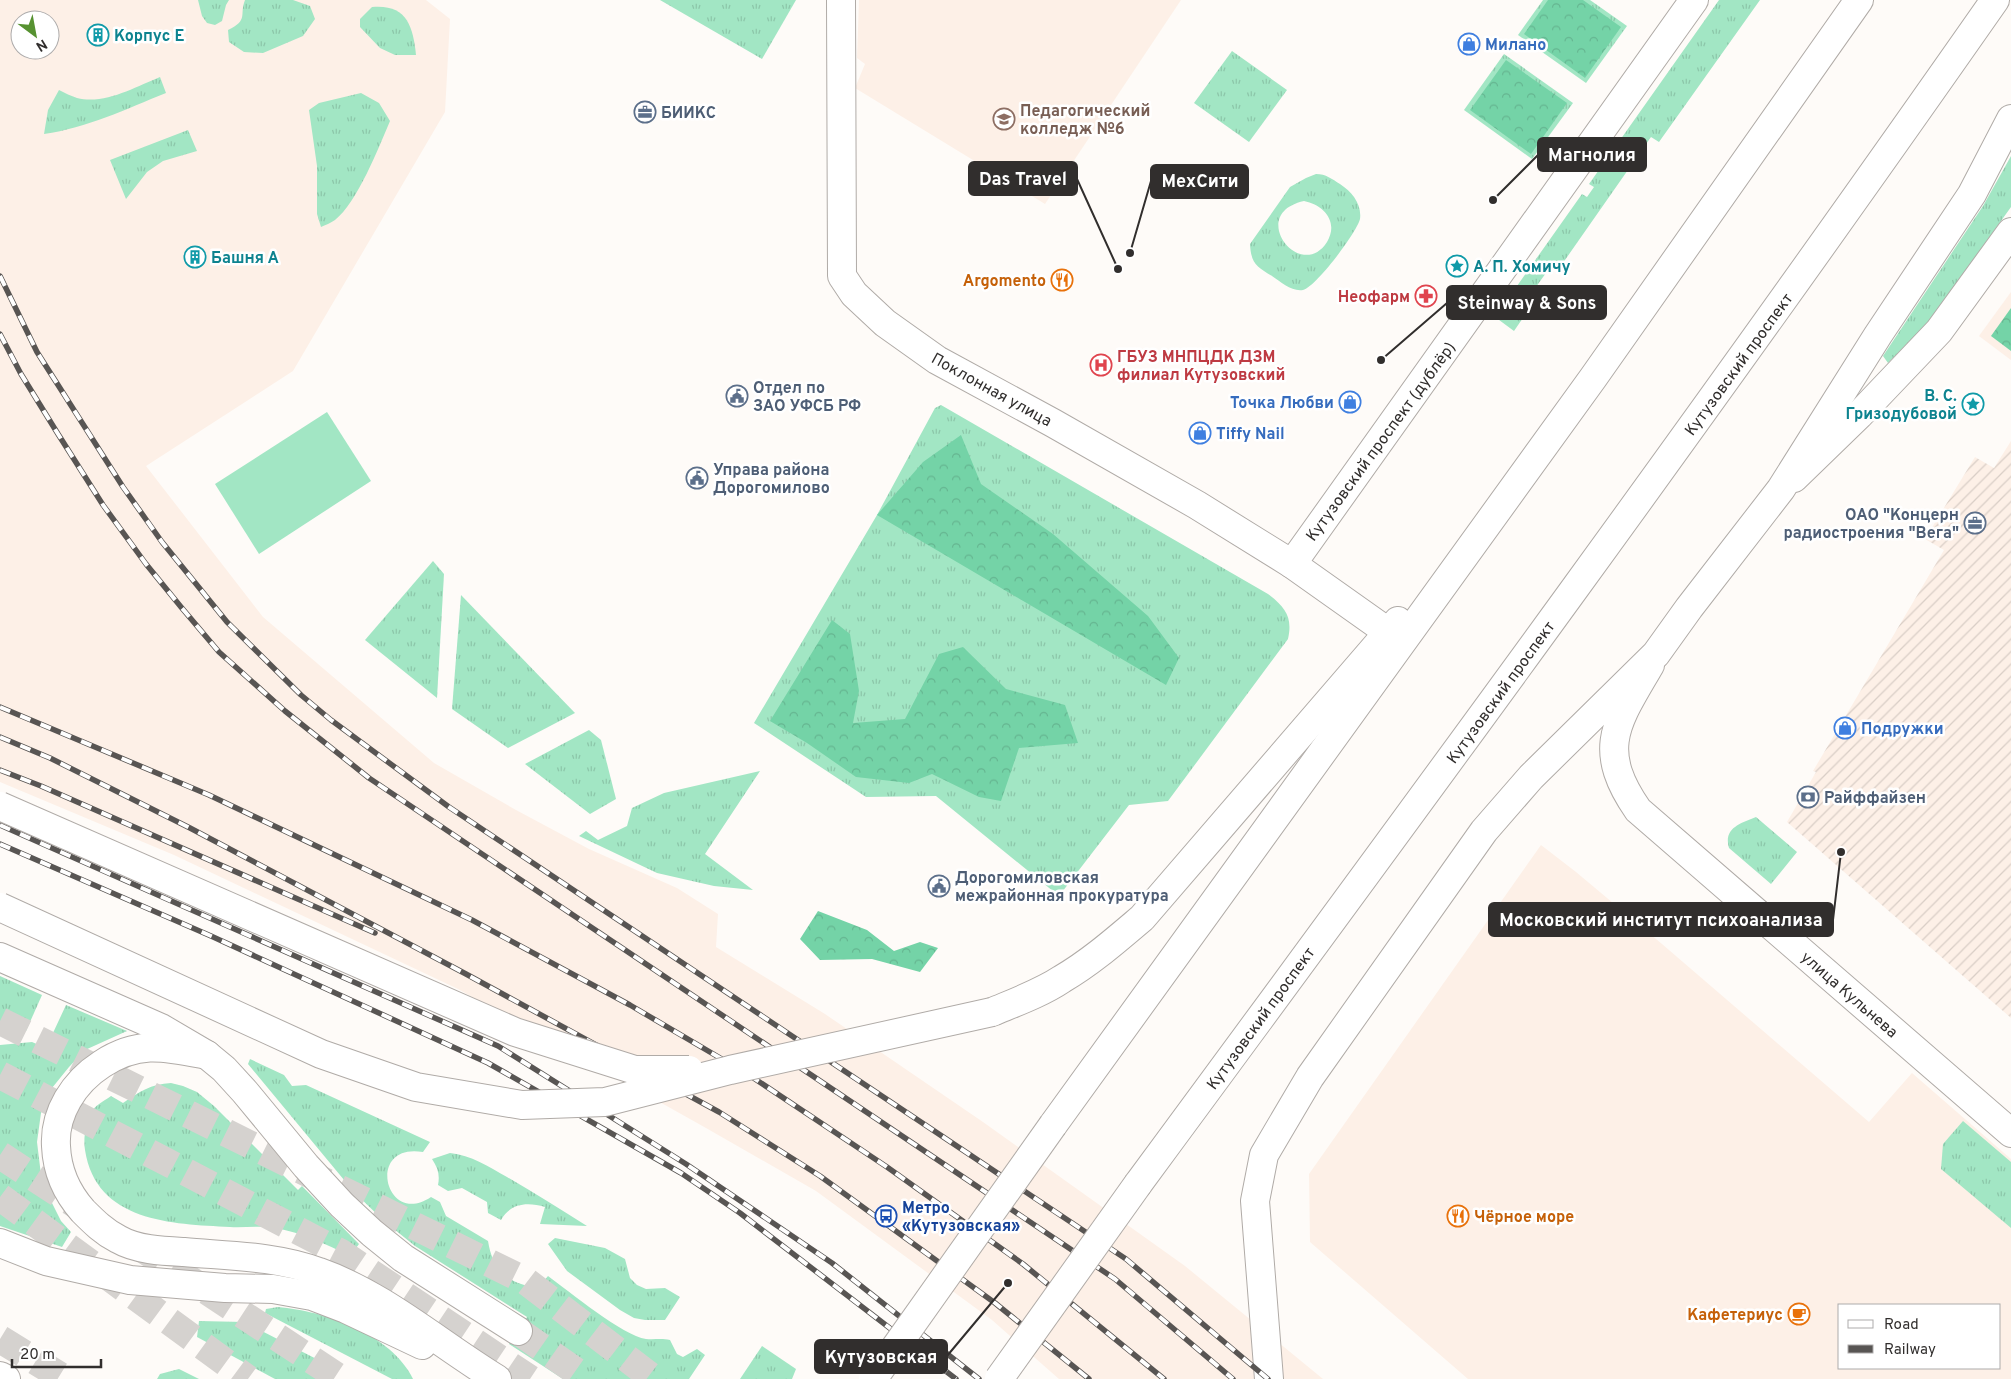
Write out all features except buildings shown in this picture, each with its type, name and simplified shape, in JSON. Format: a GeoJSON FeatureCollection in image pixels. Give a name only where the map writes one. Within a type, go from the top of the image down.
{"type":"FeatureCollection","features":[{"type":"Feature","properties":{"kind":"main road","name":"Поклонная улица"},"geometry":{"type":"LineString","coordinates":[[841,0],[842,276],[854,294],[885,323],[937,360],[1053,422],[1197,505],[1292,564],[1388,632]]}},
{"type":"Feature","properties":{"kind":"main road","name":"Кутузовский проспект (дублёр)"},"geometry":{"type":"LineString","coordinates":[[1292,564],[1694,0]]}},
{"type":"Feature","properties":{"kind":"main road"},"geometry":{"type":"LineString","coordinates":[[873,1379],[1053,1124],[1593,378],[1859,0]]}},
{"type":"Feature","properties":{"kind":"main road","name":"Кутузовский проспект"},"geometry":{"type":"LineString","coordinates":[[999,1379],[1138,1184],[1565,604],[1852,205],[1995,0]]}},
{"type":"Feature","properties":{"kind":"main road"},"geometry":{"type":"LineString","coordinates":[[1269,1379],[1255,1202],[1264,1156],[1285,1116],[1310,1077],[1484,831],[1531,777],[1656,654],[1689,608],[1782,490],[1878,335],[1972,194],[2011,119]]}},
{"type":"Feature","properties":{"kind":"main road"},"geometry":{"type":"LineString","coordinates":[[1782,490],[1859,416],[1940,331],[2011,232]]}},
{"type":"Feature","properties":{"kind":"main road"},"geometry":{"type":"LineString","coordinates":[[0,907],[321,1054],[416,1086],[522,1105],[605,1102],[730,1070],[992,1012],[1062,980],[1101,953],[1142,918],[1520,480]]}},
{"type":"Feature","properties":{"kind":"main road","name":"улица Кульнева"},"geometry":{"type":"LineString","coordinates":[[1656,654],[1620,717],[1613,748],[1616,769],[1638,810],[2011,1133]]}},
{"type":"Feature","properties":{"kind":"main road"},"geometry":{"type":"LineString","coordinates":[[0,806],[515,1032],[635,1070],[730,1070]]}},
{"type":"Feature","properties":{"kind":"main road"},"geometry":{"type":"LineString","coordinates":[[0,957],[161,1028],[207,1055],[224,1069],[245,1092],[306,1166],[342,1205],[372,1233],[403,1258],[518,1332]]}},
{"type":"Feature","properties":{"kind":"main road"},"geometry":{"type":"LineString","coordinates":[[207,1055],[166,1047],[136,1048],[115,1055],[94,1069],[76,1087],[63,1108],[55,1137],[56,1160],[63,1181],[76,1203],[98,1227],[120,1241],[154,1250],[272,1260],[317,1271],[353,1286],[494,1378]]}},
{"type":"Feature","properties":{"kind":"main road"},"geometry":{"type":"LineString","coordinates":[[0,1243],[46,1261],[130,1280],[225,1288],[273,1289],[312,1296],[346,1309],[381,1327],[494,1378]]}},
{"type":"Feature","properties":{"kind":"main road"},"geometry":{"type":"LineString","coordinates":[[0,1376],[6,1379]]}},
{"type":"Feature","properties":{"kind":"shaded area"},"geometry":{"type":"Polygon","coordinates":[[[0,0],[426,0],[450,19],[445,112],[293,371],[146,466],[263,617],[434,763],[589,849],[677,888],[718,914],[716,947],[825,1014],[983,1122],[1185,1266],[1323,1379],[1059,1379],[992,1320],[816,1191],[458,989],[174,855],[0,782],[0,0]]]}},
{"type":"Feature","properties":{"kind":"shaded area","name":"Педагогический колледж №6"},"geometry":{"type":"Polygon","coordinates":[[[859,0],[1181,0],[1045,204],[855,88],[865,64],[857,58],[859,0]]]}},
{"type":"Feature","properties":{"kind":"shaded area"},"geometry":{"type":"Polygon","coordinates":[[[2011,292],[2011,360],[1979,336],[2011,292]]]}},
{"type":"Feature","properties":{"kind":"shaded area"},"geometry":{"type":"Polygon","coordinates":[[[2011,441],[2011,1018],[1787,822],[1816,772],[1813,771],[1944,550],[1925,539],[1975,457],[1994,468],[2011,441]]]}},
{"type":"Feature","properties":{"kind":"shaded area"},"geometry":{"type":"Polygon","coordinates":[[[1541,845],[1662,944],[1869,1122],[1912,1073],[2011,1159],[2011,1379],[1468,1379],[1310,1242],[1309,1174],[1541,845]]]}},
{"type":"Feature","properties":{"kind":"green space"},"geometry":{"type":"Polygon","coordinates":[[[198,0],[229,0],[222,21],[215,25],[207,23],[202,16],[198,0]]]}},
{"type":"Feature","properties":{"kind":"green space"},"geometry":{"type":"Polygon","coordinates":[[[245,0],[293,0],[310,6],[315,19],[303,36],[263,53],[244,52],[229,42],[228,30],[241,20],[245,0]]]}},
{"type":"Feature","properties":{"kind":"green space"},"geometry":{"type":"Polygon","coordinates":[[[660,0],[796,0],[762,59],[660,0]]]}},
{"type":"Feature","properties":{"kind":"green space"},"geometry":{"type":"Polygon","coordinates":[[[1543,0],[1590,0],[1627,26],[1586,83],[1518,35],[1543,0]]]}},
{"type":"Feature","properties":{"kind":"green space"},"geometry":{"type":"Polygon","coordinates":[[[1548,0],[1583,0],[1621,27],[1585,78],[1524,34],[1548,0]]]}},
{"type":"Feature","properties":{"kind":"green space"},"geometry":{"type":"Polygon","coordinates":[[[1719,0],[1760,0],[1659,142],[1651,137],[1558,270],[1551,266],[1523,305],[1529,309],[1514,331],[1495,317],[1582,194],[1587,197],[1594,187],[1589,184],[1719,0]]]}},
{"type":"Feature","properties":{"kind":"green space"},"geometry":{"type":"Polygon","coordinates":[[[372,7],[393,9],[406,19],[413,34],[416,55],[395,55],[380,48],[360,27],[360,19],[372,7]]]}},
{"type":"Feature","properties":{"kind":"green space"},"geometry":{"type":"Polygon","coordinates":[[[1232,51],[1287,90],[1249,142],[1194,103],[1232,51]]]}},
{"type":"Feature","properties":{"kind":"green space"},"geometry":{"type":"Polygon","coordinates":[[[1504,54],[1573,103],[1532,159],[1464,110],[1504,54]]]}},
{"type":"Feature","properties":{"kind":"green space"},"geometry":{"type":"Polygon","coordinates":[[[1506,60],[1567,103],[1531,154],[1470,110],[1506,60]]]}},
{"type":"Feature","properties":{"kind":"green space"},"geometry":{"type":"Polygon","coordinates":[[[160,77],[166,93],[91,123],[44,134],[48,110],[59,90],[77,98],[98,99],[120,94],[160,77]]]}},
{"type":"Feature","properties":{"kind":"green space"},"geometry":{"type":"Polygon","coordinates":[[[361,93],[379,103],[390,121],[367,174],[351,201],[335,220],[321,227],[317,214],[317,166],[309,110],[319,103],[361,93]]]}},
{"type":"Feature","properties":{"kind":"green space"},"geometry":{"type":"Polygon","coordinates":[[[188,130],[197,151],[163,161],[147,172],[126,199],[110,160],[188,130]]]}},
{"type":"Feature","properties":{"kind":"green space"},"geometry":{"type":"Polygon","coordinates":[[[2011,156],[2011,207],[1928,323],[1888,363],[1883,356],[1983,206],[2011,156]]]}},
{"type":"Feature","properties":{"kind":"green space"},"geometry":{"type":"Polygon","coordinates":[[[1316,174],[1323,175],[1344,187],[1358,203],[1360,219],[1352,235],[1326,270],[1309,287],[1303,290],[1295,290],[1259,267],[1253,261],[1250,244],[1290,187],[1316,174]],[[1304,201],[1287,208],[1279,219],[1279,230],[1284,242],[1293,250],[1304,255],[1316,253],[1327,242],[1331,228],[1328,215],[1318,206],[1304,201]]]}},
{"type":"Feature","properties":{"kind":"green space"},"geometry":{"type":"Polygon","coordinates":[[[2011,308],[2011,351],[1991,336],[2011,308]]]}},
{"type":"Feature","properties":{"kind":"green space"},"geometry":{"type":"Polygon","coordinates":[[[941,405],[1268,594],[1283,608],[1288,619],[1288,639],[1168,801],[1129,805],[1059,896],[936,796],[866,797],[754,723],[877,515],[935,408],[941,405]]]}},
{"type":"Feature","properties":{"kind":"green space"},"geometry":{"type":"Polygon","coordinates":[[[327,412],[371,481],[259,554],[215,484],[327,412]]]}},
{"type":"Feature","properties":{"kind":"green space"},"geometry":{"type":"Polygon","coordinates":[[[961,435],[981,484],[1053,534],[1148,616],[1179,658],[1166,685],[877,515],[923,462],[961,435]]]}},
{"type":"Feature","properties":{"kind":"green space"},"geometry":{"type":"Polygon","coordinates":[[[433,561],[444,574],[437,698],[365,640],[433,561]]]}},
{"type":"Feature","properties":{"kind":"green space"},"geometry":{"type":"Polygon","coordinates":[[[461,595],[575,713],[508,748],[452,709],[461,595]]]}},
{"type":"Feature","properties":{"kind":"green space"},"geometry":{"type":"Polygon","coordinates":[[[832,620],[850,634],[859,691],[853,723],[905,719],[939,654],[963,647],[1006,689],[1065,705],[1078,743],[1019,748],[1001,801],[979,797],[932,774],[909,783],[856,777],[807,743],[770,721],[832,620]]]}},
{"type":"Feature","properties":{"kind":"green space"},"geometry":{"type":"Polygon","coordinates":[[[589,730],[601,740],[616,799],[590,814],[525,764],[589,730]]]}},
{"type":"Feature","properties":{"kind":"green space"},"geometry":{"type":"Polygon","coordinates":[[[760,771],[705,854],[753,890],[714,886],[657,873],[579,836],[586,831],[598,840],[627,826],[632,808],[664,793],[760,771]]]}},
{"type":"Feature","properties":{"kind":"green space"},"geometry":{"type":"Polygon","coordinates":[[[1756,817],[1797,852],[1771,884],[1729,848],[1728,841],[1731,831],[1739,824],[1756,817]]]}},
{"type":"Feature","properties":{"kind":"green space"},"geometry":{"type":"Polygon","coordinates":[[[818,911],[867,930],[894,951],[920,942],[938,948],[920,972],[872,959],[820,960],[800,939],[818,911]]]}},
{"type":"Feature","properties":{"kind":"green space"},"geometry":{"type":"Polygon","coordinates":[[[0,976],[42,995],[26,1031],[0,1034],[0,976]]]}},
{"type":"Feature","properties":{"kind":"green space"},"geometry":{"type":"Polygon","coordinates":[[[66,1005],[127,1031],[85,1050],[52,1088],[41,1113],[37,1142],[42,1183],[61,1221],[71,1232],[62,1247],[0,1226],[0,1045],[32,1042],[46,1048],[66,1005]]]}},
{"type":"Feature","properties":{"kind":"green space"},"geometry":{"type":"Polygon","coordinates":[[[250,1059],[284,1075],[292,1086],[306,1085],[430,1142],[423,1152],[405,1152],[393,1159],[388,1170],[388,1182],[393,1194],[402,1202],[415,1204],[431,1197],[440,1202],[446,1216],[488,1241],[490,1252],[498,1268],[510,1279],[538,1288],[548,1276],[610,1322],[636,1336],[646,1339],[670,1340],[677,1354],[683,1357],[697,1349],[705,1355],[689,1379],[563,1379],[509,1344],[527,1317],[415,1246],[384,1221],[354,1192],[248,1064],[250,1059]]]}},
{"type":"Feature","properties":{"kind":"green space"},"geometry":{"type":"Polygon","coordinates":[[[171,1083],[197,1092],[214,1106],[298,1190],[302,1186],[359,1244],[350,1256],[314,1239],[276,1228],[208,1226],[162,1220],[140,1214],[120,1205],[104,1192],[92,1174],[85,1150],[86,1129],[93,1110],[111,1096],[123,1103],[146,1089],[171,1083]]]}},
{"type":"Feature","properties":{"kind":"green space"},"geometry":{"type":"Polygon","coordinates":[[[1963,1121],[2011,1162],[2011,1228],[1941,1169],[1943,1144],[1963,1121]]]}},
{"type":"Feature","properties":{"kind":"green space"},"geometry":{"type":"Polygon","coordinates":[[[450,1153],[465,1156],[487,1166],[587,1226],[540,1224],[545,1207],[526,1204],[510,1210],[501,1220],[488,1213],[487,1202],[462,1188],[448,1191],[438,1185],[438,1172],[432,1159],[450,1153]]]}},
{"type":"Feature","properties":{"kind":"green space"},"geometry":{"type":"Polygon","coordinates":[[[555,1238],[605,1248],[625,1259],[630,1278],[637,1285],[646,1289],[665,1288],[680,1297],[665,1320],[634,1318],[567,1271],[548,1244],[555,1238]]]}},
{"type":"Feature","properties":{"kind":"green space"},"geometry":{"type":"Polygon","coordinates":[[[278,1307],[296,1309],[336,1320],[373,1337],[403,1363],[413,1379],[392,1379],[265,1313],[266,1309],[278,1307]]]}},
{"type":"Feature","properties":{"kind":"green space"},"geometry":{"type":"Polygon","coordinates":[[[199,1321],[244,1322],[334,1368],[329,1379],[275,1379],[197,1337],[199,1321]]]}},
{"type":"Feature","properties":{"kind":"green space"},"geometry":{"type":"Polygon","coordinates":[[[762,1346],[796,1369],[792,1379],[740,1379],[762,1346]]]}},
{"type":"Feature","properties":{"kind":"green space"},"geometry":{"type":"Polygon","coordinates":[[[179,1369],[199,1379],[157,1379],[160,1374],[179,1369]]]}},
{"type":"Feature","properties":{"kind":"tunnel"},"geometry":{"type":"LineString","coordinates":[[0,1021],[526,1281],[654,1379]]}},
{"type":"Feature","properties":{"kind":"tunnel"},"geometry":{"type":"LineString","coordinates":[[0,1075],[341,1253],[530,1379]]}},
{"type":"Feature","properties":{"kind":"tunnel"},"geometry":{"type":"LineString","coordinates":[[0,1155],[84,1210]]}},
{"type":"Feature","properties":{"kind":"tunnel"},"geometry":{"type":"LineString","coordinates":[[0,1197],[248,1379]]}},
{"type":"Feature","properties":{"kind":"tunnel"},"geometry":{"type":"LineString","coordinates":[[137,1245],[341,1379]]}},
{"type":"Feature","properties":{"kind":"tunnel"},"geometry":{"type":"LineString","coordinates":[[518,1331],[587,1379]]}},
{"type":"Feature","properties":{"kind":"tunnel"},"geometry":{"type":"LineString","coordinates":[[0,1339],[65,1379]]}},
{"type":"Feature","properties":{"kind":"railway"},"geometry":{"type":"LineString","coordinates":[[0,276],[37,352],[123,487],[162,542],[227,622],[301,695],[331,720],[449,807],[1126,1259],[1268,1379]]}},
{"type":"Feature","properties":{"kind":"railway"},"geometry":{"type":"LineString","coordinates":[[0,334],[21,374],[103,505],[146,564],[219,652],[285,711],[369,778],[1115,1279],[1233,1379]]}},
{"type":"Feature","properties":{"kind":"railway"},"geometry":{"type":"LineString","coordinates":[[0,707],[209,795],[472,920],[630,1005],[749,1075],[887,1167],[1023,1264],[1164,1379]]}},
{"type":"Feature","properties":{"kind":"railway"},"geometry":{"type":"LineString","coordinates":[[0,737],[50,758],[190,828],[466,974],[719,1112],[820,1176],[995,1303],[1089,1379]]}},
{"type":"Feature","properties":{"kind":"railway"},"geometry":{"type":"LineString","coordinates":[[0,770],[41,786],[375,933]]}},
{"type":"Feature","properties":{"kind":"railway"},"geometry":{"type":"LineString","coordinates":[[0,825],[498,1046],[686,1164],[832,1263],[979,1379]]}},
{"type":"Feature","properties":{"kind":"railway"},"geometry":{"type":"LineString","coordinates":[[0,844],[211,936],[488,1063],[681,1173],[740,1213],[956,1379]]}},
{"type":"Feature","properties":{"kind":"place","name":"Корпус E"},"geometry":{"type":"Point","coordinates":[98,35]}},
{"type":"Feature","properties":{"kind":"place","name":"Милано"},"geometry":{"type":"Point","coordinates":[1469,44]}},
{"type":"Feature","properties":{"kind":"place","name":"БИИКС"},"geometry":{"type":"Point","coordinates":[645,112]}},
{"type":"Feature","properties":{"kind":"place","name":"Педагогический колледж №6"},"geometry":{"type":"Point","coordinates":[1004,119]}},
{"type":"Feature","properties":{"kind":"place","name":"Магнолия"},"geometry":{"type":"Point","coordinates":[1493,200]}},
{"type":"Feature","properties":{"kind":"place","name":"МехСити"},"geometry":{"type":"Point","coordinates":[1130,253]}},
{"type":"Feature","properties":{"kind":"place","name":"Башня А"},"geometry":{"type":"Point","coordinates":[195,257]}},
{"type":"Feature","properties":{"kind":"place","name":"А. П. Хомичу"},"geometry":{"type":"Point","coordinates":[1457,266]}},
{"type":"Feature","properties":{"kind":"place","name":"Das Travel"},"geometry":{"type":"Point","coordinates":[1118,269]}},
{"type":"Feature","properties":{"kind":"place","name":"Argomento"},"geometry":{"type":"Point","coordinates":[1062,280]}},
{"type":"Feature","properties":{"kind":"place","name":"Неофарм"},"geometry":{"type":"Point","coordinates":[1426,296]}},
{"type":"Feature","properties":{"kind":"place","name":"Steinway & Sons"},"geometry":{"type":"Point","coordinates":[1381,360]}},
{"type":"Feature","properties":{"kind":"place","name":"ГБУЗ МНПЦДК ДЗМ филиал Кутузовский"},"geometry":{"type":"Point","coordinates":[1101,365]}},
{"type":"Feature","properties":{"kind":"place","name":"Отдел по ЗАО УФСБ РФ"},"geometry":{"type":"Point","coordinates":[737,396]}},
{"type":"Feature","properties":{"kind":"place","name":"Точка Любви"},"geometry":{"type":"Point","coordinates":[1350,402]}},
{"type":"Feature","properties":{"kind":"place","name":"В. С. Гризодубовой"},"geometry":{"type":"Point","coordinates":[1973,404]}},
{"type":"Feature","properties":{"kind":"place","name":"Tiffy Nail"},"geometry":{"type":"Point","coordinates":[1200,433]}},
{"type":"Feature","properties":{"kind":"place","name":"Управа района Дорогомилово"},"geometry":{"type":"Point","coordinates":[697,478]}},
{"type":"Feature","properties":{"kind":"place","name":"ОАО \"Концерн радиостроения \"Вега\""},"geometry":{"type":"Point","coordinates":[1975,523]}},
{"type":"Feature","properties":{"kind":"place","name":"Подружки"},"geometry":{"type":"Point","coordinates":[1845,728]}},
{"type":"Feature","properties":{"kind":"place","name":"Райффайзен"},"geometry":{"type":"Point","coordinates":[1808,797]}},
{"type":"Feature","properties":{"kind":"place","name":"Московский институт психоанализа"},"geometry":{"type":"Point","coordinates":[1841,852]}},
{"type":"Feature","properties":{"kind":"place","name":"Дорогомиловская межрайонная прокуратура"},"geometry":{"type":"Point","coordinates":[939,886]}},
{"type":"Feature","properties":{"kind":"place","name":"Метро «Кутузовская»"},"geometry":{"type":"Point","coordinates":[886,1216]}},
{"type":"Feature","properties":{"kind":"place","name":"Чёрное море"},"geometry":{"type":"Point","coordinates":[1458,1216]}},
{"type":"Feature","properties":{"kind":"place","name":"Кутузовская"},"geometry":{"type":"Point","coordinates":[1008,1283]}},
{"type":"Feature","properties":{"kind":"place","name":"Кафетериус"},"geometry":{"type":"Point","coordinates":[1799,1314]}}]}
